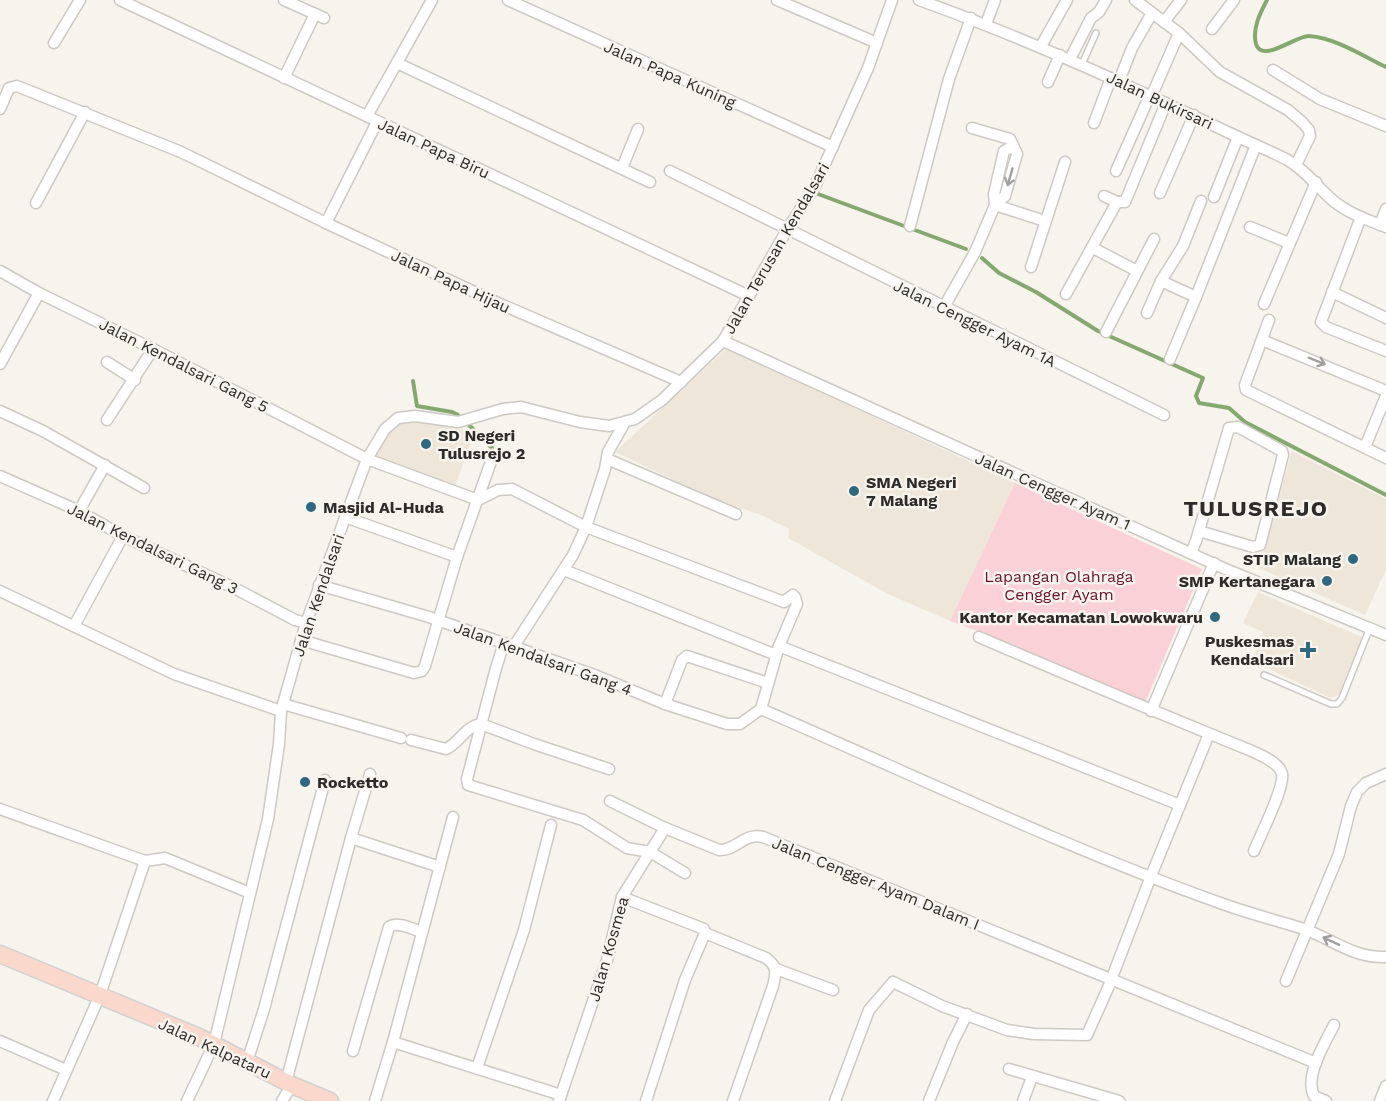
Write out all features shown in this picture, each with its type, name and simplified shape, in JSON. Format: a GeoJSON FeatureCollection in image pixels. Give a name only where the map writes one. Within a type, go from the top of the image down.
{"type":"FeatureCollection","features":[{"type":"Feature","properties":{"kind":"main road","name":"Jalan Kalpataru"},"geometry":{"type":"LineString","coordinates":[[0,954],[214,1044],[289,1083],[330,1101]]}},
{"type":"Feature","properties":{"kind":"street"},"geometry":{"type":"LineString","coordinates":[[54,43],[80,0]]}},
{"type":"Feature","properties":{"kind":"street","name":"Jalan Papa Biru"},"geometry":{"type":"LineString","coordinates":[[120,0],[749,296]]}},
{"type":"Feature","properties":{"kind":"street"},"geometry":{"type":"LineString","coordinates":[[143,11],[148,0]]}},
{"type":"Feature","properties":{"kind":"street"},"geometry":{"type":"LineString","coordinates":[[284,0],[298,3],[320,16],[284,78]]}},
{"type":"Feature","properties":{"kind":"street"},"geometry":{"type":"LineString","coordinates":[[326,223],[397,63],[432,0]]}},
{"type":"Feature","properties":{"kind":"street","name":"Jalan Papa Kuning"},"geometry":{"type":"LineString","coordinates":[[508,0],[833,147]]}},
{"type":"Feature","properties":{"kind":"street"},"geometry":{"type":"LineString","coordinates":[[777,0],[877,43]]}},
{"type":"Feature","properties":{"kind":"street","name":"Jalan Terusan Kendalsari"},"geometry":{"type":"LineString","coordinates":[[681,382],[723,341],[815,186],[877,43],[892,0]]}},
{"type":"Feature","properties":{"kind":"street","name":"Jalan Bukirsari"},"geometry":{"type":"LineString","coordinates":[[919,0],[949,5],[971,18],[1082,64],[1256,145],[1296,165],[1316,182],[1330,199],[1343,208],[1383,226]]}},
{"type":"Feature","properties":{"kind":"street"},"geometry":{"type":"LineString","coordinates":[[986,24],[995,0]]}},
{"type":"Feature","properties":{"kind":"street"},"geometry":{"type":"LineString","coordinates":[[1041,46],[1067,0]]}},
{"type":"Feature","properties":{"kind":"street"},"geometry":{"type":"LineString","coordinates":[[1048,82],[1091,18],[1099,12],[1106,0]]}},
{"type":"Feature","properties":{"kind":"street"},"geometry":{"type":"LineString","coordinates":[[1135,0],[1179,33],[1220,72],[1288,110],[1308,132],[1296,165]]}},
{"type":"Feature","properties":{"kind":"street"},"geometry":{"type":"LineString","coordinates":[[1164,22],[1181,0]]}},
{"type":"Feature","properties":{"kind":"street"},"geometry":{"type":"LineString","coordinates":[[1212,29],[1234,0]]}},
{"type":"Feature","properties":{"kind":"street"},"geometry":{"type":"LineString","coordinates":[[1094,123],[1115,79],[1152,13]]}},
{"type":"Feature","properties":{"kind":"street"},"geometry":{"type":"LineString","coordinates":[[910,226],[943,97],[971,18]]}},
{"type":"Feature","properties":{"kind":"street"},"geometry":{"type":"LineString","coordinates":[[1116,171],[1179,33]]}},
{"type":"Feature","properties":{"kind":"street"},"geometry":{"type":"LineString","coordinates":[[397,63],[650,182]]}},
{"type":"Feature","properties":{"kind":"street"},"geometry":{"type":"LineString","coordinates":[[1273,70],[1320,99],[1386,126]]}},
{"type":"Feature","properties":{"kind":"street","name":"Jalan Papa Hijau"},"geometry":{"type":"LineString","coordinates":[[0,109],[9,88],[17,86],[85,112],[181,152],[498,303],[681,382]]}},
{"type":"Feature","properties":{"kind":"street"},"geometry":{"type":"LineString","coordinates":[[1104,196],[1117,202],[1125,202],[1166,103]]}},
{"type":"Feature","properties":{"kind":"street"},"geometry":{"type":"LineString","coordinates":[[36,203],[85,112]]}},
{"type":"Feature","properties":{"kind":"street"},"geometry":{"type":"LineString","coordinates":[[1160,193],[1194,115]]}},
{"type":"Feature","properties":{"kind":"street"},"geometry":{"type":"LineString","coordinates":[[944,307],[975,252],[995,205],[994,194],[1004,151],[1013,146],[1010,139],[972,128]]}},
{"type":"Feature","properties":{"kind":"street"},"geometry":{"type":"LineString","coordinates":[[622,168],[638,129]]}},
{"type":"Feature","properties":{"kind":"street"},"geometry":{"type":"LineString","coordinates":[[1214,197],[1238,137]]}},
{"type":"Feature","properties":{"kind":"street"},"geometry":{"type":"LineString","coordinates":[[1170,359],[1256,145]]}},
{"type":"Feature","properties":{"kind":"street"},"geometry":{"type":"LineString","coordinates":[[1031,267],[1065,162]]}},
{"type":"Feature","properties":{"kind":"street","name":"Jalan Cengger Ayam 1A"},"geometry":{"type":"LineString","coordinates":[[670,171],[1164,415]]}},
{"type":"Feature","properties":{"kind":"street"},"geometry":{"type":"LineString","coordinates":[[1264,304],[1316,182]]}},
{"type":"Feature","properties":{"kind":"street"},"geometry":{"type":"LineString","coordinates":[[1147,313],[1161,281],[1183,246],[1201,201]]}},
{"type":"Feature","properties":{"kind":"street"},"geometry":{"type":"LineString","coordinates":[[1066,294],[1117,202]]}},
{"type":"Feature","properties":{"kind":"street"},"geometry":{"type":"LineString","coordinates":[[995,205],[1046,221]]}},
{"type":"Feature","properties":{"kind":"street"},"geometry":{"type":"LineString","coordinates":[[1383,226],[1386,208]]}},
{"type":"Feature","properties":{"kind":"street"},"geometry":{"type":"LineString","coordinates":[[1361,217],[1321,318],[1322,324],[1386,351]]}},
{"type":"Feature","properties":{"kind":"street"},"geometry":{"type":"LineString","coordinates":[[1250,228],[1289,243]]}},
{"type":"Feature","properties":{"kind":"street"},"geometry":{"type":"LineString","coordinates":[[1106,332],[1154,239]]}},
{"type":"Feature","properties":{"kind":"street"},"geometry":{"type":"LineString","coordinates":[[1093,248],[1137,272]]}},
{"type":"Feature","properties":{"kind":"street","name":"Jalan Kendalsari Gang 5"},"geometry":{"type":"LineString","coordinates":[[0,271],[367,459],[478,500]]}},
{"type":"Feature","properties":{"kind":"street"},"geometry":{"type":"LineString","coordinates":[[1161,281],[1196,297]]}},
{"type":"Feature","properties":{"kind":"street"},"geometry":{"type":"LineString","coordinates":[[1332,292],[1386,318]]}},
{"type":"Feature","properties":{"kind":"street"},"geometry":{"type":"LineString","coordinates":[[0,364],[39,293]]}},
{"type":"Feature","properties":{"kind":"street"},"geometry":{"type":"LineString","coordinates":[[1269,320],[1245,385],[1246,390],[1386,458]]}},
{"type":"Feature","properties":{"kind":"street"},"geometry":{"type":"LineString","coordinates":[[1262,340],[1386,391]]}},
{"type":"Feature","properties":{"kind":"street","name":"Jalan Cengger Ayam 1"},"geometry":{"type":"LineString","coordinates":[[723,341],[1191,553],[1386,635]]}},
{"type":"Feature","properties":{"kind":"street"},"geometry":{"type":"LineString","coordinates":[[106,420],[135,380],[153,349]]}},
{"type":"Feature","properties":{"kind":"street"},"geometry":{"type":"LineString","coordinates":[[107,362],[135,380]]}},
{"type":"Feature","properties":{"kind":"street","name":"Jalan Kendalsari"},"geometry":{"type":"LineString","coordinates":[[187,1101],[214,1044],[268,819],[282,708],[306,623],[367,459],[390,423],[408,416],[458,422],[503,409],[521,407],[609,426],[625,422],[651,410],[681,382]]}},
{"type":"Feature","properties":{"kind":"street"},"geometry":{"type":"LineString","coordinates":[[1365,447],[1386,396]]}},
{"type":"Feature","properties":{"kind":"street"},"geometry":{"type":"LineString","coordinates":[[0,411],[43,431],[144,488]]}},
{"type":"Feature","properties":{"kind":"street"},"geometry":{"type":"LineString","coordinates":[[625,422],[608,452],[586,527],[564,570],[509,645],[496,668],[467,779],[471,787],[583,820],[627,848],[649,854],[685,873]]}},
{"type":"Feature","properties":{"kind":"street"},"geometry":{"type":"LineString","coordinates":[[1191,553],[1229,428],[1238,427],[1282,451],[1260,545],[1253,547],[1199,531]]}},
{"type":"Feature","properties":{"kind":"street"},"geometry":{"type":"LineString","coordinates":[[301,640],[418,673],[425,666],[457,557],[493,456]]}},
{"type":"Feature","properties":{"kind":"street"},"geometry":{"type":"LineString","coordinates":[[607,459],[736,514]]}},
{"type":"Feature","properties":{"kind":"street"},"geometry":{"type":"LineString","coordinates":[[79,511],[105,465]]}},
{"type":"Feature","properties":{"kind":"street","name":"Jalan Kendalsari Gang 3"},"geometry":{"type":"LineString","coordinates":[[0,476],[79,511],[123,536],[236,588],[295,620],[306,623]]}},
{"type":"Feature","properties":{"kind":"street"},"geometry":{"type":"LineString","coordinates":[[478,500],[498,490],[512,489],[586,527],[784,602],[793,595],[797,604],[778,651],[761,709],[997,813],[1150,876],[1223,904],[1306,930],[1359,955],[1386,957]]}},
{"type":"Feature","properties":{"kind":"street"},"geometry":{"type":"LineString","coordinates":[[345,517],[457,557]]}},
{"type":"Feature","properties":{"kind":"street"},"geometry":{"type":"LineString","coordinates":[[74,626],[123,536]]}},
{"type":"Feature","properties":{"kind":"street"},"geometry":{"type":"LineString","coordinates":[[1151,711],[1214,563]]}},
{"type":"Feature","properties":{"kind":"street"},"geometry":{"type":"LineString","coordinates":[[564,570],[1180,805]]}},
{"type":"Feature","properties":{"kind":"street","name":"Jalan Kendalsari Gang 4"},"geometry":{"type":"LineString","coordinates":[[319,585],[439,621],[597,676],[665,704],[735,725],[742,723],[761,709]]}},
{"type":"Feature","properties":{"kind":"street"},"geometry":{"type":"LineString","coordinates":[[0,591],[174,674],[282,708],[446,749],[455,745],[472,726],[481,724],[609,769]]}},
{"type":"Feature","properties":{"kind":"street"},"geometry":{"type":"LineString","coordinates":[[979,637],[1265,758],[1279,767],[1283,776],[1280,789],[1254,851]]}},
{"type":"Feature","properties":{"kind":"street"},"geometry":{"type":"LineString","coordinates":[[665,704],[682,660],[687,656],[768,683]]}},
{"type":"Feature","properties":{"kind":"street"},"geometry":{"type":"LineString","coordinates":[[835,1101],[869,1010],[891,982],[942,1006],[1007,1030],[1034,1034],[1084,1036],[1088,1034],[1112,980],[1150,876],[1209,734]]}},
{"type":"Feature","properties":{"kind":"street"},"geometry":{"type":"LineString","coordinates":[[282,1101],[289,1083],[351,838],[370,774]]}},
{"type":"Feature","properties":{"kind":"street"},"geometry":{"type":"LineString","coordinates":[[1286,981],[1339,854],[1351,806],[1357,792],[1365,783],[1386,774]]}},
{"type":"Feature","properties":{"kind":"street"},"geometry":{"type":"LineString","coordinates":[[248,1062],[325,780]]}},
{"type":"Feature","properties":{"kind":"street","name":"Jalan Cengger Ayam Dalam I"},"geometry":{"type":"LineString","coordinates":[[610,801],[714,849],[723,851],[748,837],[759,835],[1316,1063]]}},
{"type":"Feature","properties":{"kind":"street"},"geometry":{"type":"LineString","coordinates":[[0,809],[145,861],[165,858],[250,893]]}},
{"type":"Feature","properties":{"kind":"street"},"geometry":{"type":"LineString","coordinates":[[375,1101],[453,817]]}},
{"type":"Feature","properties":{"kind":"street"},"geometry":{"type":"LineString","coordinates":[[477,1068],[524,930],[551,825]]}},
{"type":"Feature","properties":{"kind":"street","name":"Jalan Kosmea"},"geometry":{"type":"LineString","coordinates":[[560,1098],[608,960],[622,897],[665,828]]}},
{"type":"Feature","properties":{"kind":"street"},"geometry":{"type":"LineString","coordinates":[[351,838],[440,867]]}},
{"type":"Feature","properties":{"kind":"street"},"geometry":{"type":"LineString","coordinates":[[53,1101],[100,995],[145,861]]}},
{"type":"Feature","properties":{"kind":"street"},"geometry":{"type":"LineString","coordinates":[[622,897],[704,929],[705,933],[766,958],[776,969],[832,990]]}},
{"type":"Feature","properties":{"kind":"street"},"geometry":{"type":"LineString","coordinates":[[352,1051],[389,927],[398,925],[422,932]]}},
{"type":"Feature","properties":{"kind":"street"},"geometry":{"type":"LineString","coordinates":[[646,1101],[685,980],[705,933]]}},
{"type":"Feature","properties":{"kind":"street"},"geometry":{"type":"LineString","coordinates":[[733,1101],[773,986],[776,969]]}},
{"type":"Feature","properties":{"kind":"street"},"geometry":{"type":"LineString","coordinates":[[929,1101],[967,1014]]}},
{"type":"Feature","properties":{"kind":"street"},"geometry":{"type":"LineString","coordinates":[[1326,1101],[1314,1095],[1312,1084],[1316,1063],[1334,1025]]}},
{"type":"Feature","properties":{"kind":"street"},"geometry":{"type":"LineString","coordinates":[[0,1041],[66,1070]]}},
{"type":"Feature","properties":{"kind":"street"},"geometry":{"type":"LineString","coordinates":[[393,1042],[477,1068],[560,1098]]}},
{"type":"Feature","properties":{"kind":"street"},"geometry":{"type":"LineString","coordinates":[[1009,1069],[1117,1101]]}},
{"type":"Feature","properties":{"kind":"street"},"geometry":{"type":"LineString","coordinates":[[1023,1101],[1032,1077]]}},
{"type":"Feature","properties":{"kind":"street"},"geometry":{"type":"LineString","coordinates":[[1380,1101],[1386,1086]]}},
{"type":"Feature","properties":{"kind":"lane"},"geometry":{"type":"LineString","coordinates":[[1082,64],[1096,33]]}},
{"type":"Feature","properties":{"kind":"lane"},"geometry":{"type":"LineString","coordinates":[[1264,675],[1330,704],[1338,703],[1370,630]]}},
{"type":"Feature","properties":{"kind":"shaded area","name":"SMA Negeri 7 Malang"},"geometry":{"type":"Polygon","coordinates":[[[725,350],[734,351],[1015,483],[950,621],[888,594],[788,538],[789,529],[761,515],[714,499],[615,452],[725,350]]]}},
{"type":"Feature","properties":{"kind":"shaded area","name":"SD Negeri Tulusrejo 2"},"geometry":{"type":"Polygon","coordinates":[[[408,422],[443,424],[475,432],[455,486],[374,457],[389,430],[396,424],[408,422]]]}},
{"type":"Feature","properties":{"kind":"shaded area"},"geometry":{"type":"Polygon","coordinates":[[[1292,451],[1386,499],[1386,570],[1365,615],[1259,568],[1292,451]]]}},
{"type":"Feature","properties":{"kind":"shaded area","name":"Puskesmas Kendalsari"},"geometry":{"type":"Polygon","coordinates":[[[1258,592],[1364,638],[1341,694],[1331,698],[1252,661],[1263,632],[1243,623],[1258,592]]]}},
{"type":"Feature","properties":{"kind":"green space","name":"Lapangan Olahraga Cengger Ayam"},"geometry":{"type":"Polygon","coordinates":[[[1015,483],[1202,569],[1144,705],[997,638],[950,621],[1015,483]]]}},
{"type":"Feature","properties":{"kind":"waterway"},"geometry":{"type":"LineString","coordinates":[[1267,0],[1256,27],[1256,44],[1260,49],[1272,50],[1304,37],[1319,37],[1386,67]]}},
{"type":"Feature","properties":{"kind":"waterway"},"geometry":{"type":"LineString","coordinates":[[818,194],[966,249]]}},
{"type":"Feature","properties":{"kind":"waterway"},"geometry":{"type":"LineString","coordinates":[[982,258],[999,273],[1036,292],[1098,331],[1203,378],[1196,396],[1199,403],[1229,408],[1245,422],[1386,495]]}},
{"type":"Feature","properties":{"kind":"waterway"},"geometry":{"type":"LineString","coordinates":[[413,381],[417,406],[458,415]]}},
{"type":"Feature","properties":{"kind":"waterway"},"geometry":{"type":"LineString","coordinates":[[468,424],[492,448]]}},
{"type":"Feature","properties":{"kind":"place","name":"SD Negeri Tulusrejo 2"},"geometry":{"type":"Point","coordinates":[426,444]}},
{"type":"Feature","properties":{"kind":"place","name":"SMA Negeri 7 Malang"},"geometry":{"type":"Point","coordinates":[854,491]}},
{"type":"Feature","properties":{"kind":"place","name":"Masjid Al-Huda"},"geometry":{"type":"Point","coordinates":[311,507]}},
{"type":"Feature","properties":{"kind":"place","name":"STIP Malang"},"geometry":{"type":"Point","coordinates":[1353,559]}},
{"type":"Feature","properties":{"kind":"place","name":"SMP Kertanegara"},"geometry":{"type":"Point","coordinates":[1327,581]}},
{"type":"Feature","properties":{"kind":"place","name":"Kantor Kecamatan Lowokwaru"},"geometry":{"type":"Point","coordinates":[1215,617]}},
{"type":"Feature","properties":{"kind":"place","name":"Puskesmas Kendalsari"},"geometry":{"type":"Point","coordinates":[1308,650]}},
{"type":"Feature","properties":{"kind":"place","name":"Rocketto"},"geometry":{"type":"Point","coordinates":[305,782]}},
{"type":"Feature","properties":{"kind":"district","name":"TULUSREJO"},"geometry":{"type":"Point","coordinates":[1256,508]}}]}
